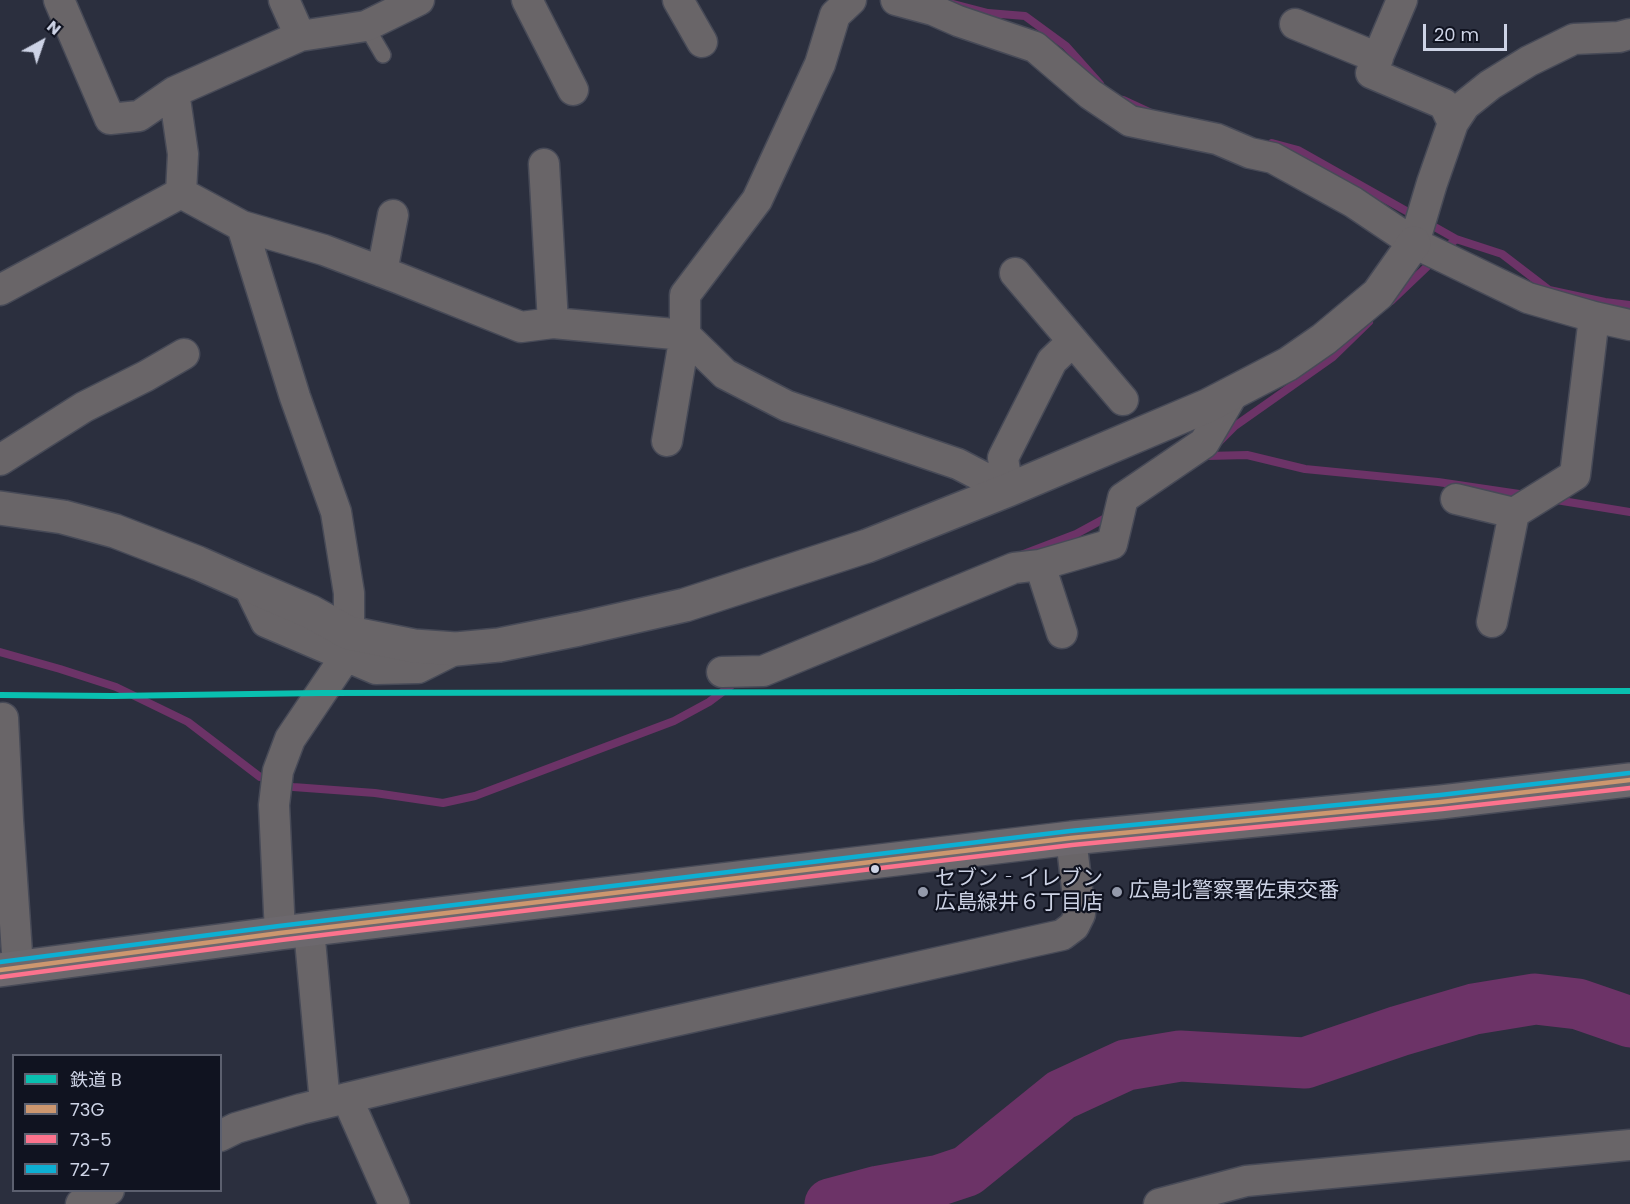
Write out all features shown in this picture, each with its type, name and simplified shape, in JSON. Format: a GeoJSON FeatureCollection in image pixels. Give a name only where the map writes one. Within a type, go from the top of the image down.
{"type":"FeatureCollection","features":[{"type":"Feature","properties":{"kind":"main road"},"geometry":{"type":"LineString","coordinates":[[9,969],[295,931],[1071,838],[1441,802],[1630,780]]}},
{"type":"Feature","properties":{"kind":"street"},"geometry":{"type":"LineString","coordinates":[[59,0],[110,119],[139,116],[174,92],[300,36],[366,26],[419,0]]}},
{"type":"Feature","properties":{"kind":"street"},"geometry":{"type":"LineString","coordinates":[[284,0],[300,36]]}},
{"type":"Feature","properties":{"kind":"street"},"geometry":{"type":"LineString","coordinates":[[527,0],[573,90]]}},
{"type":"Feature","properties":{"kind":"street"},"geometry":{"type":"LineString","coordinates":[[678,0],[702,42]]}},
{"type":"Feature","properties":{"kind":"street"},"geometry":{"type":"LineString","coordinates":[[667,441],[685,335],[685,295],[757,200],[820,64],[835,15],[851,0]]}},
{"type":"Feature","properties":{"kind":"street"},"geometry":{"type":"LineString","coordinates":[[896,0],[933,10],[958,21],[1035,47],[1090,94],[1130,121],[1217,139],[1250,153],[1273,158],[1353,202],[1414,243],[1527,298],[1630,325]]}},
{"type":"Feature","properties":{"kind":"street"},"geometry":{"type":"LineString","coordinates":[[1402,0],[1371,73],[1444,104],[1453,123]]}},
{"type":"Feature","properties":{"kind":"street"},"geometry":{"type":"LineString","coordinates":[[1295,24],[1378,58]]}},
{"type":"Feature","properties":{"kind":"street"},"geometry":{"type":"LineString","coordinates":[[0,508],[63,517],[115,531],[198,563],[311,612],[347,644],[456,649],[499,645],[685,605],[867,546],[1008,490],[1209,405],[1288,364],[1324,339],[1378,294],[1414,243],[1453,123],[1465,105],[1490,85],[1529,61],[1574,39],[1619,37],[1630,34]]}},
{"type":"Feature","properties":{"kind":"street"},"geometry":{"type":"LineString","coordinates":[[174,92],[183,154],[181,193]]}},
{"type":"Feature","properties":{"kind":"street"},"geometry":{"type":"LineString","coordinates":[[544,164],[553,323]]}},
{"type":"Feature","properties":{"kind":"street"},"geometry":{"type":"LineString","coordinates":[[181,193],[242,226],[324,250],[521,327],[553,323],[685,335],[725,374],[787,406],[958,464],[1008,490]]}},
{"type":"Feature","properties":{"kind":"street"},"geometry":{"type":"LineString","coordinates":[[2,285],[181,193]]}},
{"type":"Feature","properties":{"kind":"street"},"geometry":{"type":"LineString","coordinates":[[382,272],[393,215]]}},
{"type":"Feature","properties":{"kind":"street"},"geometry":{"type":"LineString","coordinates":[[242,226],[295,397],[336,512],[349,593],[347,644],[290,739],[278,771],[274,806],[295,931],[336,1101],[394,1204]]}},
{"type":"Feature","properties":{"kind":"street"},"geometry":{"type":"LineString","coordinates":[[1015,273],[1123,400]]}},
{"type":"Feature","properties":{"kind":"street"},"geometry":{"type":"LineString","coordinates":[[1456,499],[1514,513],[1575,475],[1594,317]]}},
{"type":"Feature","properties":{"kind":"street"},"geometry":{"type":"LineString","coordinates":[[1008,490],[1003,458],[1052,361],[1073,341]]}},
{"type":"Feature","properties":{"kind":"street"},"geometry":{"type":"LineString","coordinates":[[0,460],[84,407],[184,354]]}},
{"type":"Feature","properties":{"kind":"street"},"geometry":{"type":"LineString","coordinates":[[722,672],[763,671],[1014,568],[1040,565],[1112,544],[1123,498],[1204,443],[1234,392]]}},
{"type":"Feature","properties":{"kind":"street"},"geometry":{"type":"LineString","coordinates":[[1492,622],[1514,513]]}},
{"type":"Feature","properties":{"kind":"street"},"geometry":{"type":"LineString","coordinates":[[1040,565],[1062,633]]}},
{"type":"Feature","properties":{"kind":"street"},"geometry":{"type":"LineString","coordinates":[[3,718],[8,820],[9,969]]}},
{"type":"Feature","properties":{"kind":"street"},"geometry":{"type":"LineString","coordinates":[[222,1135],[236,1128],[336,1101],[580,1042],[1062,935],[1074,926],[1080,914],[1071,838]]}},
{"type":"Feature","properties":{"kind":"street"},"geometry":{"type":"LineString","coordinates":[[1159,1204],[1630,1145]]}},
{"type":"Feature","properties":{"kind":"street"},"geometry":{"type":"LineString","coordinates":[[81,1204],[107,1192]]}},
{"type":"Feature","properties":{"kind":"lane"},"geometry":{"type":"LineString","coordinates":[[366,26],[383,55]]}},
{"type":"Feature","properties":{"kind":"waterway"},"geometry":{"type":"LineString","coordinates":[[949,3],[988,13],[1025,16],[1066,46],[1100,84]]}},
{"type":"Feature","properties":{"kind":"waterway"},"geometry":{"type":"LineString","coordinates":[[1123,100],[1149,112]]}},
{"type":"Feature","properties":{"kind":"waterway"},"geometry":{"type":"LineString","coordinates":[[1272,143],[1298,150],[1456,239],[1502,254],[1549,290],[1630,305]]}},
{"type":"Feature","properties":{"kind":"waterway"},"geometry":{"type":"LineString","coordinates":[[1443,251],[1456,239]]}},
{"type":"Feature","properties":{"kind":"waterway"},"geometry":{"type":"LineString","coordinates":[[1391,301],[1434,260]]}},
{"type":"Feature","properties":{"kind":"waterway"},"geometry":{"type":"LineString","coordinates":[[1218,443],[1235,426],[1333,357],[1369,322]]}},
{"type":"Feature","properties":{"kind":"waterway"},"geometry":{"type":"LineString","coordinates":[[1207,456],[1247,455],[1305,469],[1438,482],[1526,495]]}},
{"type":"Feature","properties":{"kind":"waterway"},"geometry":{"type":"LineString","coordinates":[[1550,499],[1630,512]]}},
{"type":"Feature","properties":{"kind":"waterway"},"geometry":{"type":"LineString","coordinates":[[1021,555],[1076,534],[1111,515]]}},
{"type":"Feature","properties":{"kind":"waterway"},"geometry":{"type":"LineString","coordinates":[[0,652],[116,687],[188,722],[260,777],[293,787],[375,793],[443,803],[475,796],[674,721],[709,702],[737,681]]}},
{"type":"Feature","properties":{"kind":"waterway"},"geometry":{"type":"LineString","coordinates":[[830,1204],[879,1191],[940,1180],[967,1171],[1061,1095],[1126,1065],[1180,1056],[1305,1063],[1399,1031],[1474,1009],[1535,999],[1578,1004],[1630,1022]]}},
{"type":"Feature","properties":{"kind":"rail line","name":"B"},"geometry":{"type":"LineString","coordinates":[[0,695],[1630,691]]}},
{"type":"Feature","properties":{"kind":"transit line","name":"72-7"},"geometry":{"type":"LineString","coordinates":[[0,962],[279,926],[1070,831],[1440,795],[1629,773]]}},
{"type":"Feature","properties":{"kind":"transit line","name":"73G"},"geometry":{"type":"LineString","coordinates":[[0,970],[280,933],[1071,838],[1441,802],[1630,780]]}},
{"type":"Feature","properties":{"kind":"transit line","name":"73-5"},"geometry":{"type":"LineString","coordinates":[[1,977],[281,940],[1072,845],[1630,788]]}},
{"type":"Feature","properties":{"kind":"place","name":"セブン‐イレブン 広島緑井６丁目店"},"geometry":{"type":"Point","coordinates":[923,892]}},
{"type":"Feature","properties":{"kind":"place","name":"広島北警察署佐東交番"},"geometry":{"type":"Point","coordinates":[1117,892]}}]}
